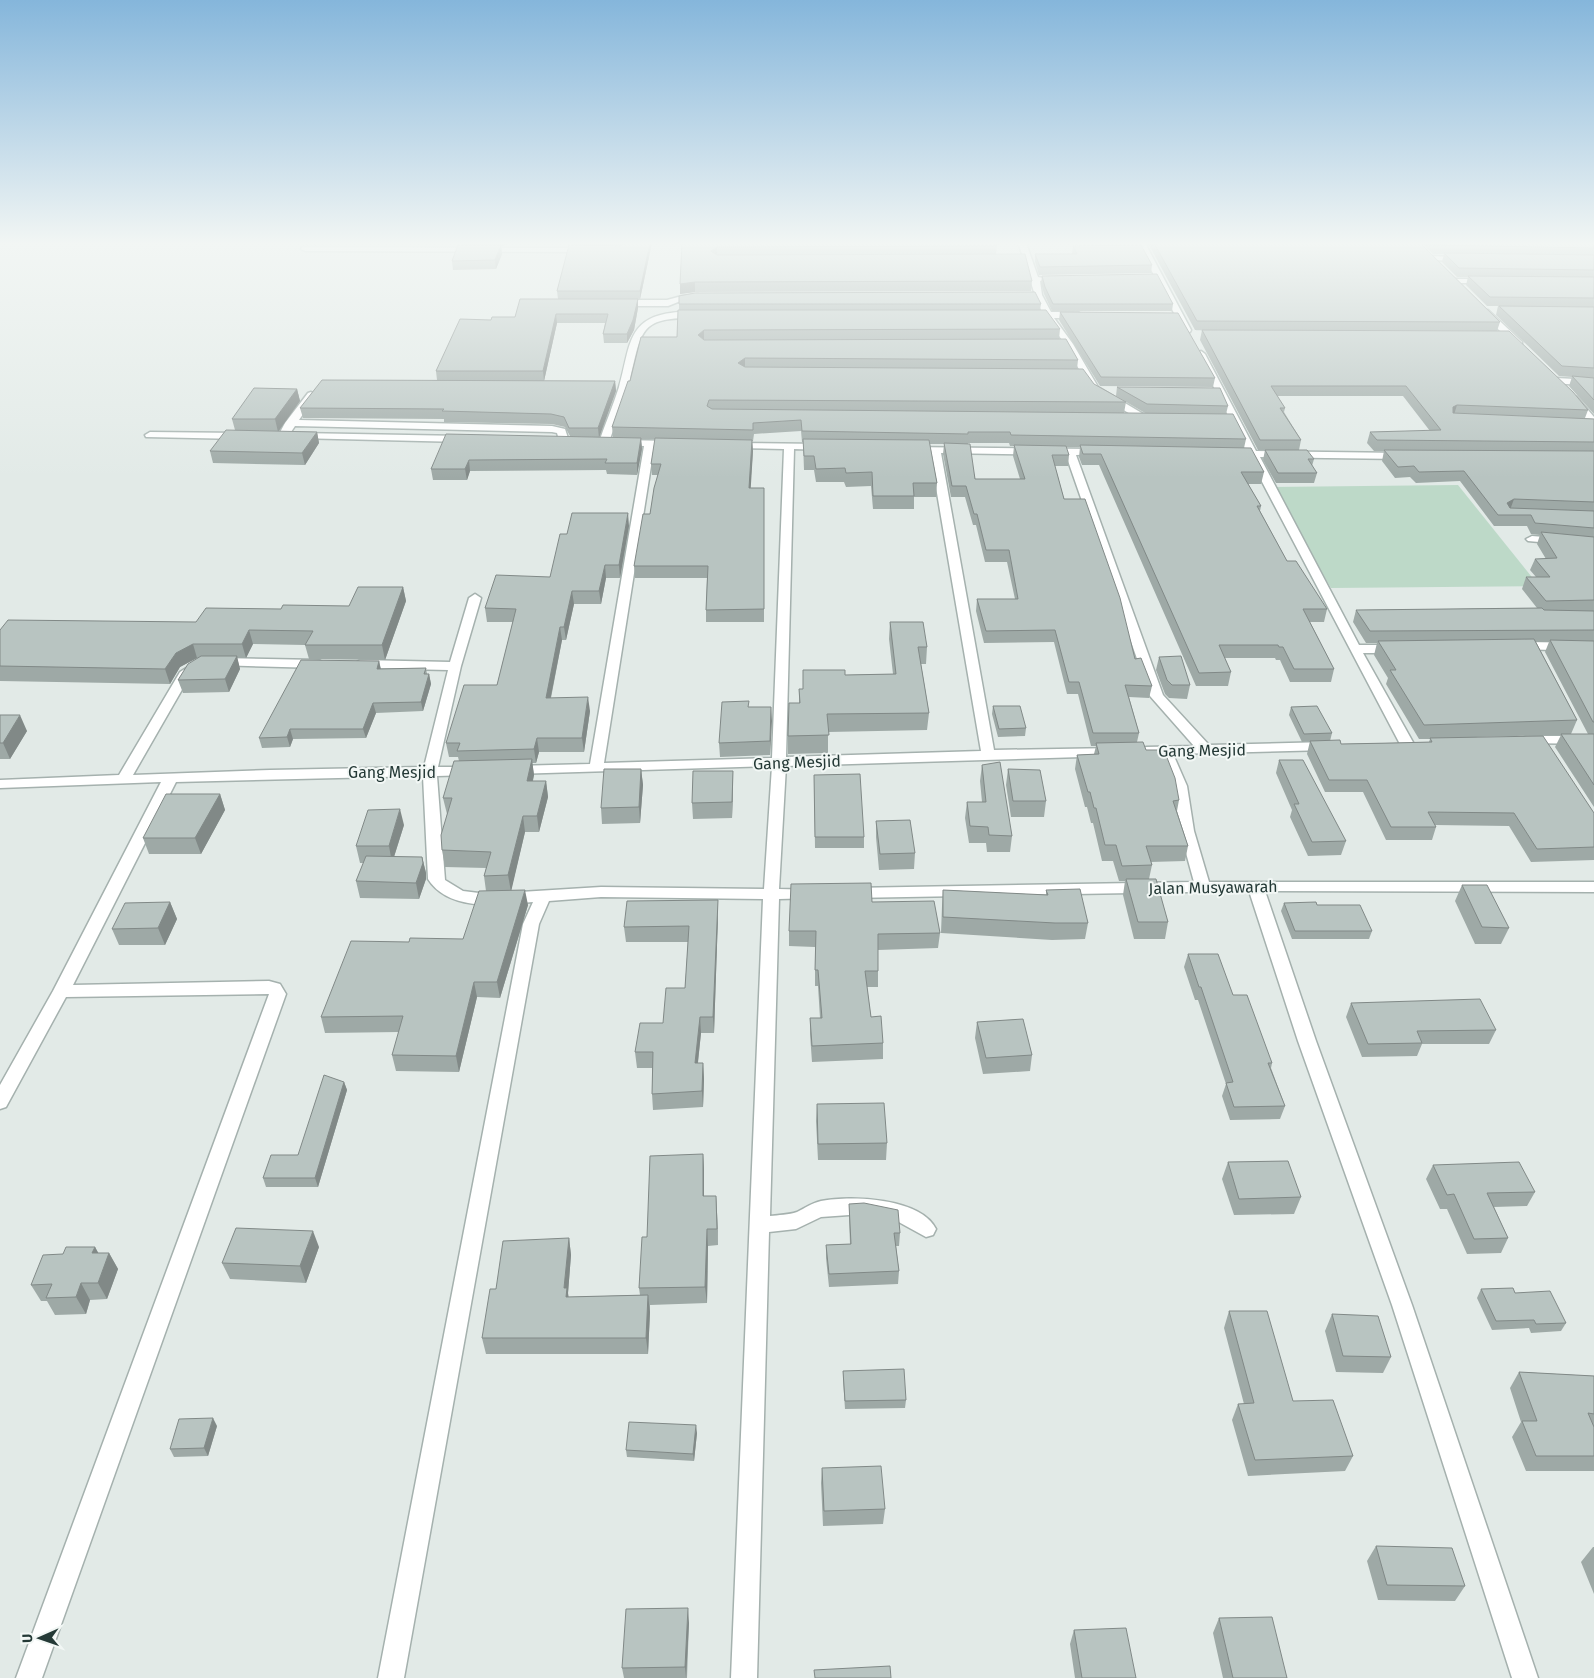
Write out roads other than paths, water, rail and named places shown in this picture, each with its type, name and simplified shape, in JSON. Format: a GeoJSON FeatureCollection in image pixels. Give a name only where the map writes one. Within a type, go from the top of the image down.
{"type":"FeatureCollection","features":[{"type":"Feature","properties":{"kind":"street"},"geometry":{"type":"LineString","coordinates":[[650,321],[641,328],[632,347],[599,442],[680,444]]}},
{"type":"Feature","properties":{"kind":"street"},"geometry":{"type":"LineString","coordinates":[[1051,321],[1081,375],[1096,391],[1146,418],[1122,417]]}},
{"type":"Feature","properties":{"kind":"street"},"geometry":{"type":"LineString","coordinates":[[1181,321],[1195,335],[1230,420],[1254,455],[1355,650],[1412,744],[1388,744]]}},
{"type":"Feature","properties":{"kind":"street"},"geometry":{"type":"LineString","coordinates":[[1493,321],[1506,336],[1524,349]]}},
{"type":"Feature","properties":{"kind":"street"},"geometry":{"type":"LineString","coordinates":[[1591,424],[1553,378],[1594,383]]}},
{"type":"Feature","properties":{"kind":"street"},"geometry":{"type":"LineString","coordinates":[[318,387],[279,436],[477,440]]}},
{"type":"Feature","properties":{"kind":"street"},"geometry":{"type":"LineString","coordinates":[[1096,391],[1115,391]]}},
{"type":"Feature","properties":{"kind":"street"},"geometry":{"type":"LineString","coordinates":[[290,423],[552,429],[561,431],[564,441]]}},
{"type":"Feature","properties":{"kind":"street"},"geometry":{"type":"LineString","coordinates":[[150,435],[255,436]]}},
{"type":"Feature","properties":{"kind":"street"},"geometry":{"type":"LineString","coordinates":[[596,768],[650,443]]}},
{"type":"Feature","properties":{"kind":"street"},"geometry":{"type":"LineString","coordinates":[[720,444],[838,447]]}},
{"type":"Feature","properties":{"kind":"street"},"geometry":{"type":"LineString","coordinates":[[744,1678],[771,895],[779,763],[790,446]]}},
{"type":"Feature","properties":{"kind":"street"},"geometry":{"type":"LineString","coordinates":[[896,448],[1109,452]]}},
{"type":"Feature","properties":{"kind":"street"},"geometry":{"type":"LineString","coordinates":[[935,449],[988,753]]}},
{"type":"Feature","properties":{"kind":"street"},"geometry":{"type":"LineString","coordinates":[[1070,451],[1157,696],[1206,750]]}},
{"type":"Feature","properties":{"kind":"street"},"geometry":{"type":"LineString","coordinates":[[1225,454],[1409,456]]}},
{"type":"Feature","properties":{"kind":"street"},"geometry":{"type":"LineString","coordinates":[[1532,539],[1594,544]]}},
{"type":"Feature","properties":{"kind":"street","name":"Jalan Musyawarah"},"geometry":{"type":"LineString","coordinates":[[475,598],[455,666],[430,772],[436,879],[444,890],[456,895],[470,898],[503,899],[602,892],[771,895],[1255,886],[1594,887]]}},
{"type":"Feature","properties":{"kind":"street"},"geometry":{"type":"LineString","coordinates":[[1502,646],[1594,647]]}},
{"type":"Feature","properties":{"kind":"street"},"geometry":{"type":"LineString","coordinates":[[1534,646],[1542,663]]}},
{"type":"Feature","properties":{"kind":"street"},"geometry":{"type":"LineString","coordinates":[[1355,650],[1405,648]]}},
{"type":"Feature","properties":{"kind":"street"},"geometry":{"type":"LineString","coordinates":[[123,780],[186,672],[193,667],[211,662],[329,664]]}},
{"type":"Feature","properties":{"kind":"street"},"geometry":{"type":"LineString","coordinates":[[348,664],[455,666]]}},
{"type":"Feature","properties":{"kind":"street"},"geometry":{"type":"LineString","coordinates":[[1573,722],[1588,740]]}},
{"type":"Feature","properties":{"kind":"street"},"geometry":{"type":"LineString","coordinates":[[1513,740],[1588,740]]}},
{"type":"Feature","properties":{"kind":"street"},"geometry":{"type":"LineString","coordinates":[[1542,740],[1552,756]]}},
{"type":"Feature","properties":{"kind":"street","name":"Gang Mesjid"},"geometry":{"type":"LineString","coordinates":[[0,784],[324,773],[493,771],[779,763],[988,753],[1130,752],[1340,746]]}},
{"type":"Feature","properties":{"kind":"street"},"geometry":{"type":"LineString","coordinates":[[1164,751],[1180,786],[1187,831],[1203,887]]}},
{"type":"Feature","properties":{"kind":"street"},"geometry":{"type":"LineString","coordinates":[[0,1102],[61,991],[170,779]]}},
{"type":"Feature","properties":{"kind":"street"},"geometry":{"type":"LineString","coordinates":[[1255,886],[1307,1040],[1402,1305],[1525,1678]]}},
{"type":"Feature","properties":{"kind":"street"},"geometry":{"type":"LineString","coordinates":[[392,1678],[529,934],[531,924],[543,897]]}},
{"type":"Feature","properties":{"kind":"street"},"geometry":{"type":"LineString","coordinates":[[29,1678],[278,994],[274,988],[269,986],[61,991]]}},
{"type":"Feature","properties":{"kind":"street"},"geometry":{"type":"LineString","coordinates":[[759,1224],[792,1222],[819,1209],[867,1206],[896,1210],[907,1215],[926,1229]]}}]}
